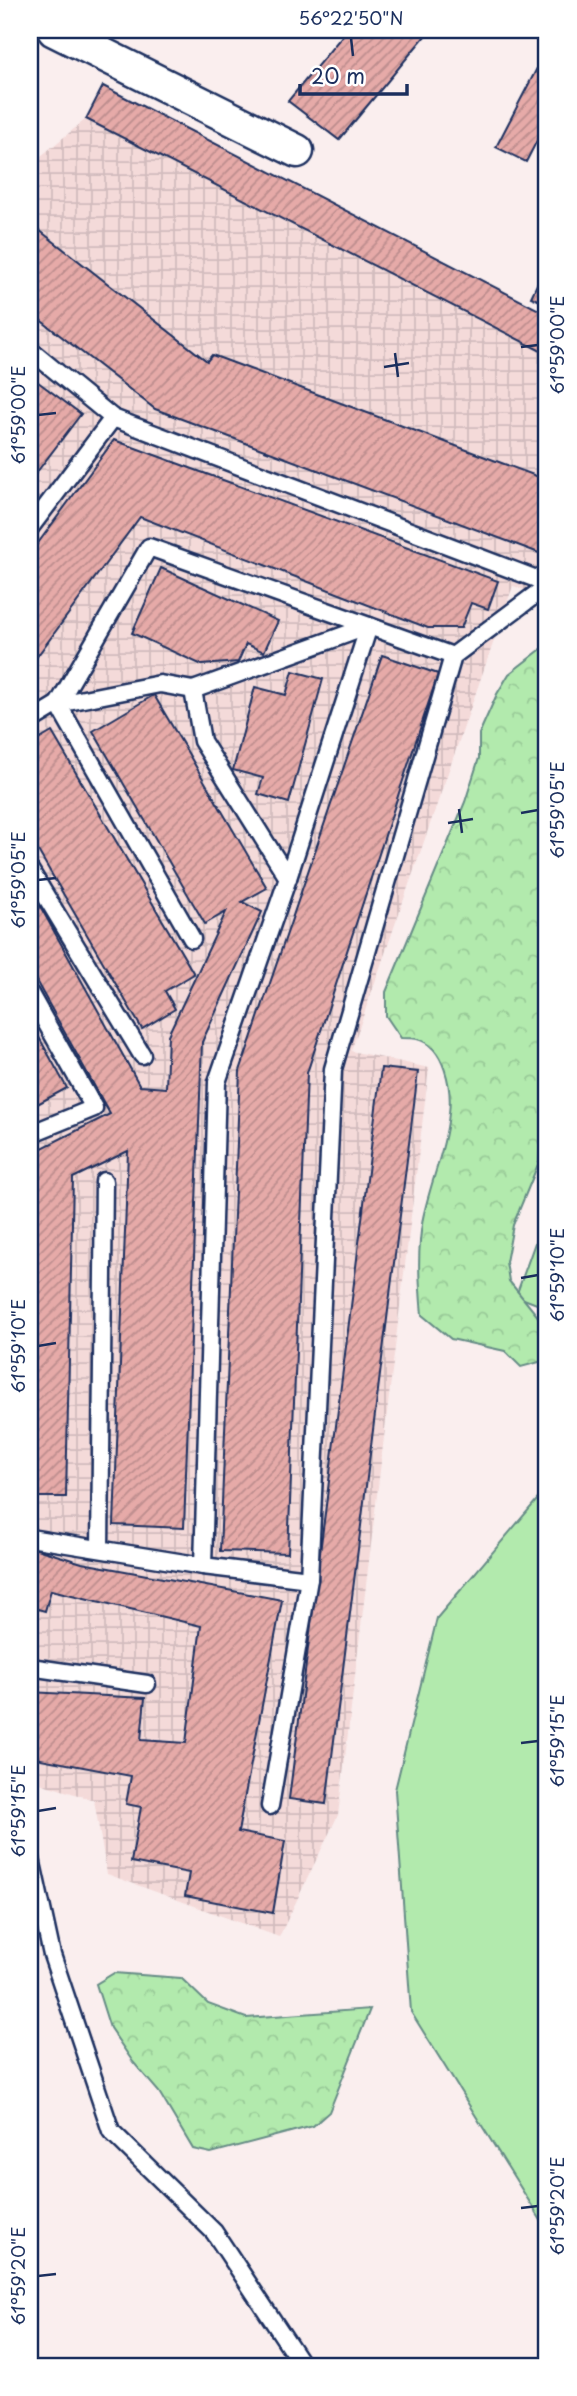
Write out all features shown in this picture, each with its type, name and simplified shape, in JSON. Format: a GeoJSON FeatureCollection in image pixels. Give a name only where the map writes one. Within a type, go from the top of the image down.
{"type":"FeatureCollection","features":[{"type":"Feature","properties":{"kind":"street"},"geometry":{"type":"LineString","coordinates":[[54,30],[297,151]]}},
{"type":"Feature","properties":{"kind":"lane"},"geometry":{"type":"LineString","coordinates":[[30,350],[113,418],[547,584]]}},
{"type":"Feature","properties":{"kind":"lane"},"geometry":{"type":"LineString","coordinates":[[30,528],[113,418]]}},
{"type":"Feature","properties":{"kind":"lane"},"geometry":{"type":"LineString","coordinates":[[58,704],[149,547],[453,656]]}},
{"type":"Feature","properties":{"kind":"lane"},"geometry":{"type":"LineString","coordinates":[[270,1806],[309,1578],[333,1069],[453,656],[547,584]]}},
{"type":"Feature","properties":{"kind":"lane"},"geometry":{"type":"LineString","coordinates":[[30,721],[58,704],[160,684],[192,691],[369,626]]}},
{"type":"Feature","properties":{"kind":"lane"},"geometry":{"type":"LineString","coordinates":[[203,1566],[217,1082],[288,878],[369,626]]}},
{"type":"Feature","properties":{"kind":"lane"},"geometry":{"type":"LineString","coordinates":[[192,691],[202,741],[288,878]]}},
{"type":"Feature","properties":{"kind":"lane"},"geometry":{"type":"LineString","coordinates":[[58,704],[192,939]]}},
{"type":"Feature","properties":{"kind":"lane"},"geometry":{"type":"LineString","coordinates":[[30,870],[142,1055]]}},
{"type":"Feature","properties":{"kind":"lane"},"geometry":{"type":"LineString","coordinates":[[30,994],[94,1108],[30,1134]]}},
{"type":"Feature","properties":{"kind":"lane"},"geometry":{"type":"LineString","coordinates":[[100,1549],[104,1181]]}},
{"type":"Feature","properties":{"kind":"lane"},"geometry":{"type":"LineString","coordinates":[[30,1538],[203,1566],[309,1578]]}},
{"type":"Feature","properties":{"kind":"lane"},"geometry":{"type":"LineString","coordinates":[[30,1667],[148,1684]]}},
{"type":"Feature","properties":{"kind":"lane"},"geometry":{"type":"LineString","coordinates":[[30,1854],[52,1955],[111,2131],[214,2232],[303,2366]]}},
{"type":"Feature","properties":{"kind":"shaded area"},"geometry":{"type":"Polygon","coordinates":[[[103,86],[547,314],[547,597],[513,586],[351,1051],[429,1068],[338,1815],[279,1937],[107,1874],[94,1800],[30,1780],[30,165],[86,119],[103,86]]]}},
{"type":"Feature","properties":{"kind":"green space"},"geometry":{"type":"Polygon","coordinates":[[[547,647],[547,1084],[539,1162],[513,1225],[506,1262],[509,1281],[544,1324],[547,1334],[547,1360],[521,1367],[505,1351],[451,1339],[422,1315],[419,1266],[421,1230],[445,1139],[450,1103],[448,1081],[440,1059],[427,1043],[401,1038],[386,1016],[386,992],[465,802],[479,758],[479,734],[497,694],[509,674],[547,647]]]}},
{"type":"Feature","properties":{"kind":"green space"},"geometry":{"type":"Polygon","coordinates":[[[547,1209],[547,1308],[516,1296],[547,1209]]]}},
{"type":"Feature","properties":{"kind":"green space"},"geometry":{"type":"Polygon","coordinates":[[[547,1488],[547,2230],[411,2012],[395,1790],[437,1618],[547,1488]]]}},
{"type":"Feature","properties":{"kind":"green space"},"geometry":{"type":"Polygon","coordinates":[[[114,1973],[181,1978],[208,2004],[246,2018],[370,2009],[329,2112],[313,2126],[211,2153],[193,2149],[159,2092],[133,2062],[110,2028],[96,1984],[114,1973]]]}},
{"type":"Feature","properties":{"kind":"building"},"geometry":{"type":"Polygon","coordinates":[[[347,30],[430,30],[339,140],[288,101],[347,30]]]}},
{"type":"Feature","properties":{"kind":"building"},"geometry":{"type":"Polygon","coordinates":[[[547,49],[547,121],[526,162],[496,147],[547,49]]]}},
{"type":"Feature","properties":{"kind":"building"},"geometry":{"type":"Polygon","coordinates":[[[103,86],[547,314],[547,354],[86,119],[103,86]]]}},
{"type":"Feature","properties":{"kind":"building"},"geometry":{"type":"Polygon","coordinates":[[[30,223],[207,361],[212,355],[547,480],[547,556],[155,409],[30,312],[30,223]]]}},
{"type":"Feature","properties":{"kind":"building"},"geometry":{"type":"Polygon","coordinates":[[[547,263],[547,304],[531,297],[547,263]]]}},
{"type":"Feature","properties":{"kind":"building"},"geometry":{"type":"Polygon","coordinates":[[[30,376],[81,414],[30,481],[30,376]]]}},
{"type":"Feature","properties":{"kind":"building"},"geometry":{"type":"Polygon","coordinates":[[[114,440],[498,581],[488,609],[471,603],[461,628],[428,628],[140,517],[30,666],[30,554],[114,440]]]}},
{"type":"Feature","properties":{"kind":"building"},"geometry":{"type":"Polygon","coordinates":[[[161,568],[278,621],[264,652],[246,644],[238,662],[202,665],[132,633],[161,568]]]}},
{"type":"Feature","properties":{"kind":"building"},"geometry":{"type":"Polygon","coordinates":[[[382,655],[438,674],[307,1073],[288,1553],[220,1551],[240,1071],[382,655]]]}},
{"type":"Feature","properties":{"kind":"building"},"geometry":{"type":"Polygon","coordinates":[[[293,671],[323,679],[289,803],[258,794],[263,778],[233,770],[255,687],[286,695],[293,671]]]}},
{"type":"Feature","properties":{"kind":"building"},"geometry":{"type":"Polygon","coordinates":[[[154,695],[267,888],[242,902],[262,912],[202,1042],[184,1528],[114,1525],[128,1151],[73,1178],[66,1497],[30,1497],[30,1154],[110,1114],[30,970],[30,888],[140,1086],[166,1088],[168,1035],[226,912],[205,924],[93,731],[154,695]]]}},
{"type":"Feature","properties":{"kind":"building"},"geometry":{"type":"Polygon","coordinates":[[[52,732],[194,974],[165,991],[175,1009],[142,1029],[30,837],[30,745],[52,732]]]}},
{"type":"Feature","properties":{"kind":"building"},"geometry":{"type":"Polygon","coordinates":[[[30,1021],[67,1088],[30,1108],[30,1021]]]}},
{"type":"Feature","properties":{"kind":"building"},"geometry":{"type":"Polygon","coordinates":[[[381,1068],[418,1072],[326,1804],[289,1799],[381,1068]]]}},
{"type":"Feature","properties":{"kind":"building"},"geometry":{"type":"Polygon","coordinates":[[[30,1547],[82,1563],[282,1600],[238,1832],[285,1841],[273,1913],[185,1896],[189,1873],[131,1862],[141,1807],[126,1804],[131,1776],[30,1757],[30,1692],[145,1698],[141,1740],[186,1743],[201,1626],[51,1590],[45,1611],[30,1607],[30,1547]]]}}]}
